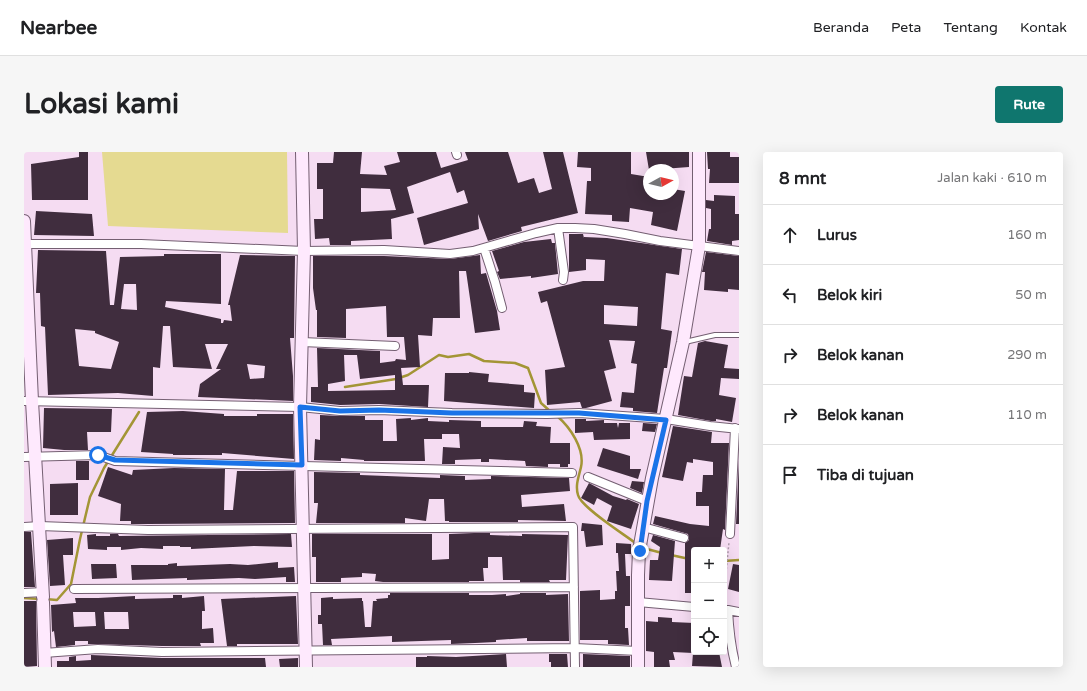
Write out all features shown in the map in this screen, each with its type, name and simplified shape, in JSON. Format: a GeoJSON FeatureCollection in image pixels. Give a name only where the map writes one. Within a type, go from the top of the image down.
{"type":"FeatureCollection","features":[{"type":"Feature","properties":{"kind":"street"},"geometry":{"type":"LineString","coordinates":[[302,152],[304,251],[300,407],[306,667]]}},
{"type":"Feature","properties":{"kind":"street"},"geometry":{"type":"LineString","coordinates":[[638,667],[640,551],[647,501],[683,342],[699,246],[699,152]]}},
{"type":"Feature","properties":{"kind":"street"},"geometry":{"type":"LineString","coordinates":[[24,221],[30,456],[40,526],[45,667]]}},
{"type":"Feature","properties":{"kind":"street"},"geometry":{"type":"LineString","coordinates":[[24,244],[141,244],[304,251],[384,250],[450,254],[484,248],[558,228],[594,229],[660,241],[739,251]]}},
{"type":"Feature","properties":{"kind":"street"},"geometry":{"type":"LineString","coordinates":[[558,228],[564,272],[563,280]]}},
{"type":"Feature","properties":{"kind":"street"},"geometry":{"type":"LineString","coordinates":[[484,248],[502,308]]}},
{"type":"Feature","properties":{"kind":"street"},"geometry":{"type":"LineString","coordinates":[[302,342],[395,346]]}},
{"type":"Feature","properties":{"kind":"street"},"geometry":{"type":"LineString","coordinates":[[28,401],[300,407],[340,411],[379,410],[586,414],[666,420],[737,428],[730,534]]}},
{"type":"Feature","properties":{"kind":"street"},"geometry":{"type":"LineString","coordinates":[[30,456],[98,455],[115,460],[572,473]]}},
{"type":"Feature","properties":{"kind":"street"},"geometry":{"type":"LineString","coordinates":[[588,477],[647,501]]}},
{"type":"Feature","properties":{"kind":"street"},"geometry":{"type":"LineString","coordinates":[[24,527],[40,526],[148,530],[573,527],[575,667]]}},
{"type":"Feature","properties":{"kind":"street"},"geometry":{"type":"LineString","coordinates":[[643,527],[684,538]]}},
{"type":"Feature","properties":{"kind":"street"},"geometry":{"type":"LineString","coordinates":[[74,589],[574,587]]}},
{"type":"Feature","properties":{"kind":"street"},"geometry":{"type":"LineString","coordinates":[[24,593],[43,597]]}},
{"type":"Feature","properties":{"kind":"street"},"geometry":{"type":"LineString","coordinates":[[638,602],[691,607]]}},
{"type":"Feature","properties":{"kind":"street"},"geometry":{"type":"LineString","coordinates":[[727,610],[739,612]]}},
{"type":"Feature","properties":{"kind":"street"},"geometry":{"type":"LineString","coordinates":[[727,617],[732,652],[736,667]]}},
{"type":"Feature","properties":{"kind":"street"},"geometry":{"type":"LineString","coordinates":[[44,653],[98,649],[162,652],[575,648],[638,651]]}},
{"type":"Feature","properties":{"kind":"lane"},"geometry":{"type":"LineString","coordinates":[[683,342],[715,335],[739,336]]}},
{"type":"Feature","properties":{"kind":"path"},"geometry":{"type":"LineString","coordinates":[[725,583],[730,534]]}},
{"type":"Feature","properties":{"kind":"shaded area"},"geometry":{"type":"Polygon","coordinates":[[[102,152],[287,152],[288,233],[108,226],[102,152]]]}},
{"type":"Feature","properties":{"kind":"building"},"geometry":{"type":"Polygon","coordinates":[[[79,152],[88,152],[88,200],[32,200],[31,164],[79,157],[79,152]]]}},
{"type":"Feature","properties":{"kind":"building"},"geometry":{"type":"Polygon","coordinates":[[[334,152],[362,152],[360,174],[387,175],[384,166],[400,162],[397,152],[436,152],[441,168],[468,160],[465,152],[508,152],[518,183],[534,178],[539,193],[552,189],[543,152],[563,152],[578,213],[521,227],[522,231],[488,241],[478,214],[479,229],[424,245],[417,218],[468,203],[464,190],[457,193],[450,172],[407,187],[414,213],[391,219],[392,239],[351,241],[351,245],[330,245],[329,238],[315,239],[314,219],[323,219],[323,189],[317,189],[317,163],[333,163],[334,152]],[[361,188],[361,212],[396,210],[390,189],[361,188]]]}},
{"type":"Feature","properties":{"kind":"building"},"geometry":{"type":"Polygon","coordinates":[[[578,152],[631,152],[631,174],[643,176],[643,200],[679,200],[679,190],[685,191],[677,231],[651,225],[653,212],[630,208],[629,222],[612,221],[612,215],[585,214],[587,181],[591,181],[591,168],[577,167],[578,152]]]}},
{"type":"Feature","properties":{"kind":"building"},"geometry":{"type":"Polygon","coordinates":[[[646,152],[689,152],[689,167],[679,168],[679,164],[648,164],[646,152]]]}},
{"type":"Feature","properties":{"kind":"building"},"geometry":{"type":"Polygon","coordinates":[[[707,152],[730,152],[730,157],[739,157],[739,183],[709,183],[710,169],[708,169],[707,152]]]}},
{"type":"Feature","properties":{"kind":"building"},"geometry":{"type":"Polygon","coordinates":[[[714,195],[735,196],[735,214],[739,214],[739,240],[732,241],[732,245],[707,241],[709,229],[711,229],[711,209],[706,208],[706,200],[714,201],[714,195]]]}},
{"type":"Feature","properties":{"kind":"building"},"geometry":{"type":"Polygon","coordinates":[[[36,211],[92,214],[94,236],[34,235],[36,211]]]}},
{"type":"Feature","properties":{"kind":"building"},"geometry":{"type":"Polygon","coordinates":[[[569,234],[583,234],[584,238],[607,238],[682,249],[679,275],[666,273],[661,329],[672,331],[667,368],[664,368],[657,413],[633,411],[633,408],[620,407],[622,392],[634,393],[637,364],[631,363],[635,341],[609,340],[616,368],[604,371],[612,401],[586,408],[582,408],[580,402],[547,405],[545,370],[565,367],[547,301],[541,303],[538,292],[583,281],[604,281],[605,260],[586,259],[586,270],[569,272],[569,234]],[[604,305],[604,324],[637,326],[638,307],[604,305]]]}},
{"type":"Feature","properties":{"kind":"building"},"geometry":{"type":"Polygon","coordinates":[[[551,239],[552,243],[555,243],[558,274],[531,278],[531,276],[500,279],[497,272],[499,271],[492,251],[524,242],[551,239]]]}},
{"type":"Feature","properties":{"kind":"building"},"geometry":{"type":"Polygon","coordinates":[[[38,250],[106,251],[110,305],[114,305],[120,257],[164,256],[164,254],[221,254],[221,304],[166,301],[165,307],[221,319],[221,323],[223,323],[224,320],[232,321],[230,305],[228,305],[240,255],[295,256],[294,338],[290,338],[293,401],[198,397],[200,384],[221,369],[216,369],[228,344],[205,344],[212,369],[173,367],[170,326],[163,326],[160,368],[153,367],[153,396],[118,393],[48,395],[45,327],[41,326],[40,293],[36,293],[38,250]],[[124,284],[121,309],[137,310],[136,284],[124,284]],[[75,329],[79,366],[111,369],[119,342],[95,333],[95,331],[75,329]],[[247,364],[250,379],[264,378],[265,366],[247,364]]]}},
{"type":"Feature","properties":{"kind":"building"},"geometry":{"type":"Polygon","coordinates":[[[706,252],[739,256],[739,290],[728,289],[728,292],[704,290],[705,272],[702,272],[706,252]]]}},
{"type":"Feature","properties":{"kind":"building"},"geometry":{"type":"Polygon","coordinates":[[[480,255],[481,274],[486,273],[497,311],[500,330],[475,333],[466,271],[459,271],[460,318],[433,318],[432,336],[418,335],[420,367],[401,368],[403,385],[429,385],[428,407],[379,404],[340,405],[311,402],[311,387],[318,387],[317,348],[380,351],[380,363],[395,361],[396,359],[406,360],[404,337],[387,337],[386,306],[346,309],[346,338],[317,337],[317,310],[313,288],[313,256],[384,256],[450,259],[480,255]],[[344,355],[345,381],[328,384],[328,391],[395,390],[395,375],[360,379],[357,355],[344,355]]]}},
{"type":"Feature","properties":{"kind":"building"},"geometry":{"type":"Polygon","coordinates":[[[705,341],[728,345],[724,368],[739,369],[739,379],[721,378],[719,395],[736,398],[732,422],[716,419],[716,421],[711,421],[678,415],[684,376],[692,377],[698,343],[705,341]]]}},
{"type":"Feature","properties":{"kind":"building"},"geometry":{"type":"Polygon","coordinates":[[[469,372],[489,374],[488,382],[524,385],[524,392],[535,393],[534,408],[444,401],[445,373],[469,372]]]}},
{"type":"Feature","properties":{"kind":"building"},"geometry":{"type":"Polygon","coordinates":[[[44,408],[112,409],[111,432],[87,432],[88,450],[43,448],[44,408]]]}},
{"type":"Feature","properties":{"kind":"building"},"geometry":{"type":"Polygon","coordinates":[[[183,411],[224,414],[224,416],[293,414],[294,459],[222,453],[222,455],[173,455],[141,452],[147,412],[183,411]]]}},
{"type":"Feature","properties":{"kind":"building"},"geometry":{"type":"Polygon","coordinates":[[[320,415],[365,416],[365,420],[383,420],[383,441],[397,441],[396,419],[411,418],[411,420],[428,418],[428,421],[449,422],[449,420],[481,421],[481,427],[523,427],[524,421],[537,422],[536,426],[551,427],[550,443],[570,443],[570,464],[568,464],[568,467],[560,467],[560,464],[548,464],[548,467],[526,466],[525,461],[489,459],[489,462],[481,462],[481,459],[455,460],[455,464],[442,464],[443,447],[460,448],[459,434],[442,434],[442,439],[424,439],[425,461],[364,461],[341,458],[341,461],[314,460],[315,439],[320,440],[320,415]]]}},
{"type":"Feature","properties":{"kind":"building"},"geometry":{"type":"Polygon","coordinates":[[[575,419],[586,419],[586,421],[604,420],[604,423],[617,423],[618,428],[619,423],[630,423],[630,439],[594,440],[593,432],[575,433],[575,419]]]}},
{"type":"Feature","properties":{"kind":"building"},"geometry":{"type":"Polygon","coordinates":[[[643,423],[657,424],[655,432],[642,431],[643,423]]]}},
{"type":"Feature","properties":{"kind":"building"},"geometry":{"type":"Polygon","coordinates":[[[673,426],[712,432],[711,443],[729,443],[725,530],[723,529],[720,547],[691,547],[691,593],[685,593],[685,543],[689,540],[688,534],[653,524],[655,516],[690,524],[709,526],[709,506],[696,506],[696,492],[702,492],[703,475],[713,475],[713,462],[693,459],[693,463],[687,462],[683,481],[662,477],[673,426]]]}},
{"type":"Feature","properties":{"kind":"building"},"geometry":{"type":"Polygon","coordinates":[[[603,448],[630,456],[630,469],[641,469],[638,479],[597,466],[603,448]]]}},
{"type":"Feature","properties":{"kind":"building"},"geometry":{"type":"Polygon","coordinates":[[[739,460],[739,524],[736,524],[739,460]]]}},
{"type":"Feature","properties":{"kind":"building"},"geometry":{"type":"Polygon","coordinates":[[[76,461],[89,461],[89,480],[76,480],[76,461]]]}},
{"type":"Feature","properties":{"kind":"building"},"geometry":{"type":"Polygon","coordinates":[[[108,467],[132,475],[133,470],[174,468],[225,469],[224,510],[233,510],[237,471],[294,471],[295,523],[131,524],[131,521],[120,521],[121,504],[98,496],[108,467]]]}},
{"type":"Feature","properties":{"kind":"building"},"geometry":{"type":"Polygon","coordinates":[[[314,472],[440,478],[440,475],[465,476],[465,480],[491,479],[491,476],[569,478],[570,491],[521,495],[522,507],[564,504],[566,521],[518,520],[518,522],[449,522],[445,521],[444,499],[429,499],[426,521],[405,518],[405,523],[316,523],[318,503],[314,503],[314,472]]]}},
{"type":"Feature","properties":{"kind":"building"},"geometry":{"type":"Polygon","coordinates":[[[632,481],[644,482],[642,493],[630,488],[632,481]]]}},
{"type":"Feature","properties":{"kind":"building"},"geometry":{"type":"Polygon","coordinates":[[[78,483],[78,515],[50,515],[50,484],[78,483]]]}},
{"type":"Feature","properties":{"kind":"building"},"geometry":{"type":"Polygon","coordinates":[[[589,483],[613,496],[627,499],[639,504],[631,529],[607,521],[612,506],[597,498],[594,505],[581,498],[589,483]]]}},
{"type":"Feature","properties":{"kind":"building"},"geometry":{"type":"Polygon","coordinates":[[[582,523],[602,525],[603,545],[586,547],[584,531],[581,531],[582,523]]]}},
{"type":"Feature","properties":{"kind":"building"},"geometry":{"type":"Polygon","coordinates":[[[24,532],[31,532],[35,587],[24,587],[24,532]]]}},
{"type":"Feature","properties":{"kind":"building"},"geometry":{"type":"Polygon","coordinates":[[[474,533],[522,536],[522,534],[568,535],[566,580],[549,580],[550,582],[520,582],[520,580],[503,580],[502,557],[488,557],[488,568],[483,568],[484,581],[383,582],[375,581],[376,574],[362,573],[362,577],[341,578],[341,582],[316,582],[316,557],[312,557],[312,534],[432,534],[432,560],[449,559],[449,534],[474,533]]]}},
{"type":"Feature","properties":{"kind":"building"},"geometry":{"type":"Polygon","coordinates":[[[96,534],[96,536],[110,536],[110,534],[118,534],[119,536],[291,534],[292,547],[254,546],[191,549],[191,547],[163,546],[163,549],[141,548],[121,550],[121,547],[107,547],[107,550],[88,549],[87,535],[96,534]]]}},
{"type":"Feature","properties":{"kind":"building"},"geometry":{"type":"Polygon","coordinates":[[[653,535],[675,541],[672,581],[649,580],[650,560],[658,560],[660,547],[651,541],[653,535]]]}},
{"type":"Feature","properties":{"kind":"building"},"geometry":{"type":"Polygon","coordinates":[[[73,538],[73,555],[63,555],[65,585],[50,586],[47,540],[73,538]]]}},
{"type":"Feature","properties":{"kind":"building"},"geometry":{"type":"Polygon","coordinates":[[[616,543],[631,544],[631,554],[625,554],[626,576],[630,576],[630,606],[625,606],[625,628],[628,628],[629,645],[608,644],[608,640],[580,640],[580,591],[600,590],[600,600],[615,599],[615,591],[617,591],[616,571],[619,571],[616,543]]]}},
{"type":"Feature","properties":{"kind":"building"},"geometry":{"type":"Polygon","coordinates":[[[278,562],[278,568],[294,567],[295,582],[286,582],[286,577],[255,579],[239,578],[187,580],[187,578],[132,580],[131,565],[168,565],[177,563],[177,566],[230,564],[248,565],[278,562]]]}},
{"type":"Feature","properties":{"kind":"building"},"geometry":{"type":"Polygon","coordinates":[[[91,564],[116,564],[117,578],[92,579],[91,564]]]}},
{"type":"Feature","properties":{"kind":"building"},"geometry":{"type":"Polygon","coordinates":[[[733,564],[739,565],[739,592],[728,589],[733,564]]]}},
{"type":"Feature","properties":{"kind":"building"},"geometry":{"type":"Polygon","coordinates":[[[390,593],[469,593],[469,595],[506,594],[506,596],[520,593],[546,593],[546,595],[568,594],[569,641],[527,641],[527,638],[496,640],[496,642],[451,644],[451,640],[392,642],[392,636],[331,639],[332,645],[323,645],[322,624],[318,624],[318,615],[321,615],[321,598],[362,598],[365,627],[371,627],[373,601],[377,601],[376,599],[388,598],[390,593]]]}},
{"type":"Feature","properties":{"kind":"building"},"geometry":{"type":"Polygon","coordinates":[[[173,595],[182,595],[182,598],[204,596],[205,611],[202,611],[202,629],[213,628],[214,643],[200,643],[201,646],[162,646],[88,644],[88,641],[75,641],[75,645],[56,647],[54,631],[52,632],[51,605],[76,603],[75,598],[135,596],[135,599],[173,598],[173,595]],[[73,612],[74,627],[96,626],[95,612],[73,612]],[[104,612],[105,629],[129,629],[128,612],[104,612]]]}},
{"type":"Feature","properties":{"kind":"building"},"geometry":{"type":"Polygon","coordinates":[[[296,596],[298,644],[237,644],[237,646],[227,646],[221,599],[296,596]]]}},
{"type":"Feature","properties":{"kind":"building"},"geometry":{"type":"Polygon","coordinates":[[[24,601],[36,601],[37,666],[24,667],[24,601]]]}},
{"type":"Feature","properties":{"kind":"building"},"geometry":{"type":"Polygon","coordinates":[[[658,617],[672,618],[672,622],[691,623],[691,653],[673,652],[675,660],[669,660],[670,667],[654,667],[654,652],[646,651],[646,621],[658,622],[658,617]]]}},
{"type":"Feature","properties":{"kind":"building"},"geometry":{"type":"Polygon","coordinates":[[[506,654],[507,667],[416,667],[416,657],[456,657],[506,654]]]}},
{"type":"Feature","properties":{"kind":"building"},"geometry":{"type":"Polygon","coordinates":[[[549,654],[567,654],[568,667],[551,667],[551,662],[549,662],[549,654]]]}},
{"type":"Feature","properties":{"kind":"building"},"geometry":{"type":"Polygon","coordinates":[[[583,654],[630,656],[630,667],[583,667],[583,654]]]}},
{"type":"Feature","properties":{"kind":"building"},"geometry":{"type":"Polygon","coordinates":[[[91,655],[162,658],[265,658],[266,667],[57,667],[57,661],[69,661],[69,657],[76,656],[76,661],[91,660],[91,655]]]}},
{"type":"Feature","properties":{"kind":"building"},"geometry":{"type":"Polygon","coordinates":[[[693,655],[720,655],[722,667],[692,666],[693,655]]]}},
{"type":"Feature","properties":{"kind":"building"},"geometry":{"type":"Polygon","coordinates":[[[298,658],[298,667],[280,667],[279,659],[298,658]]]}},
{"type":"Feature","properties":{"kind":"waterway"},"geometry":{"type":"LineString","coordinates":[[345,387],[396,379],[408,375],[439,355],[448,357],[469,354],[484,361],[515,363],[528,368],[541,403],[551,412]]}},
{"type":"Feature","properties":{"kind":"waterway"},"geometry":{"type":"LineString","coordinates":[[45,599],[57,600],[71,584],[90,497],[104,468],[139,412]]}},
{"type":"Feature","properties":{"kind":"waterway"},"geometry":{"type":"LineString","coordinates":[[557,416],[567,426],[579,446],[582,460],[577,488],[578,495],[581,500],[594,513],[634,542]]}},
{"type":"Feature","properties":{"kind":"waterway"},"geometry":{"type":"LineString","coordinates":[[647,549],[662,553]]}},
{"type":"Feature","properties":{"kind":"waterway"},"geometry":{"type":"LineString","coordinates":[[671,555],[691,559]]}},
{"type":"Feature","properties":{"kind":"waterway"},"geometry":{"type":"LineString","coordinates":[[727,561],[739,560]]}},
{"type":"Feature","properties":{"kind":"waterway"},"geometry":{"type":"LineString","coordinates":[[24,598],[40,599]]}},
{"type":"Feature","properties":{"kind":"route"},"geometry":{"type":"LineString","coordinates":[[98,455],[115,460],[302,465],[300,407],[340,411],[379,410],[452,413],[579,413],[666,420],[647,501],[640,551]]}}]}
